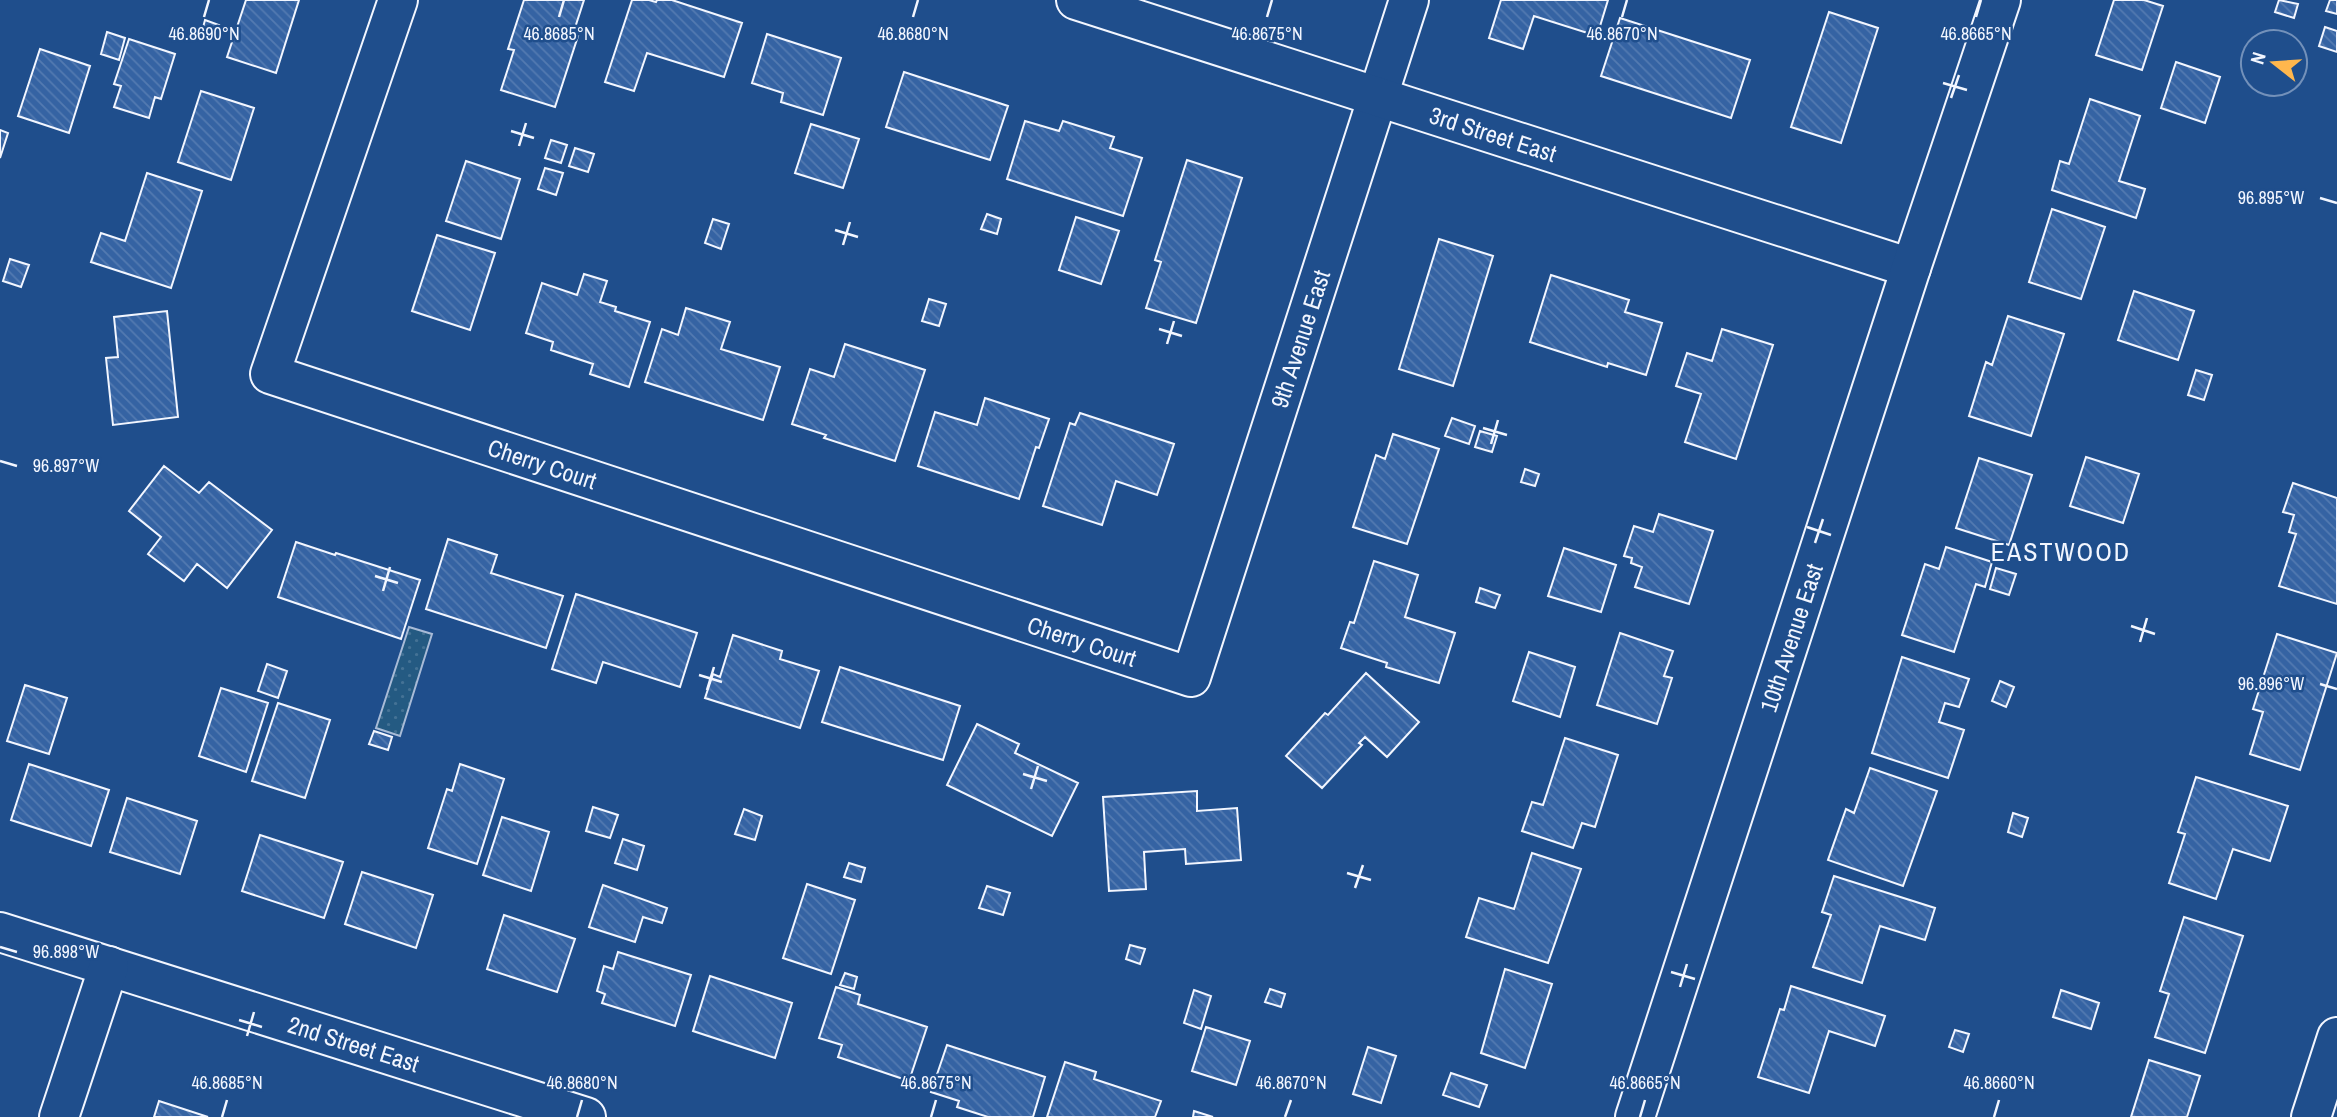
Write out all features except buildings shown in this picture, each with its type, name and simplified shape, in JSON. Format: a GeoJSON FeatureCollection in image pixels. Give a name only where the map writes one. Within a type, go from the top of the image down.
{"type":"FeatureCollection","features":[{"type":"Feature","properties":{"kind":"street","name":"Cherry Court"},"geometry":{"type":"LineString","coordinates":[[398,0],[270,374],[1191,677]]}},
{"type":"Feature","properties":{"kind":"street","name":"3rd Street East"},"geometry":{"type":"LineString","coordinates":[[1076,0],[1911,268]]}},
{"type":"Feature","properties":{"kind":"street","name":"9th Avenue East"},"geometry":{"type":"LineString","coordinates":[[1191,677],[1409,0]]}},
{"type":"Feature","properties":{"kind":"street","name":"10th Avenue East"},"geometry":{"type":"LineString","coordinates":[[1635,1117],[2001,0]]}},
{"type":"Feature","properties":{"kind":"street","name":"2nd Street East"},"geometry":{"type":"LineString","coordinates":[[0,932],[586,1117]]}},
{"type":"Feature","properties":{"kind":"street"},"geometry":{"type":"LineString","coordinates":[[59,1117],[109,966]]}},
{"type":"Feature","properties":{"kind":"street"},"geometry":{"type":"LineString","coordinates":[[2311,1117],[2337,1038]]}},
{"type":"Feature","properties":{"kind":"shaded area"},"geometry":{"type":"Polygon","coordinates":[[[409,627],[432,634],[400,736],[376,728],[409,627]]]}},
{"type":"Feature","properties":{"kind":"district","name":"EASTWOOD"},"geometry":{"type":"Point","coordinates":[2061,551]}}]}
